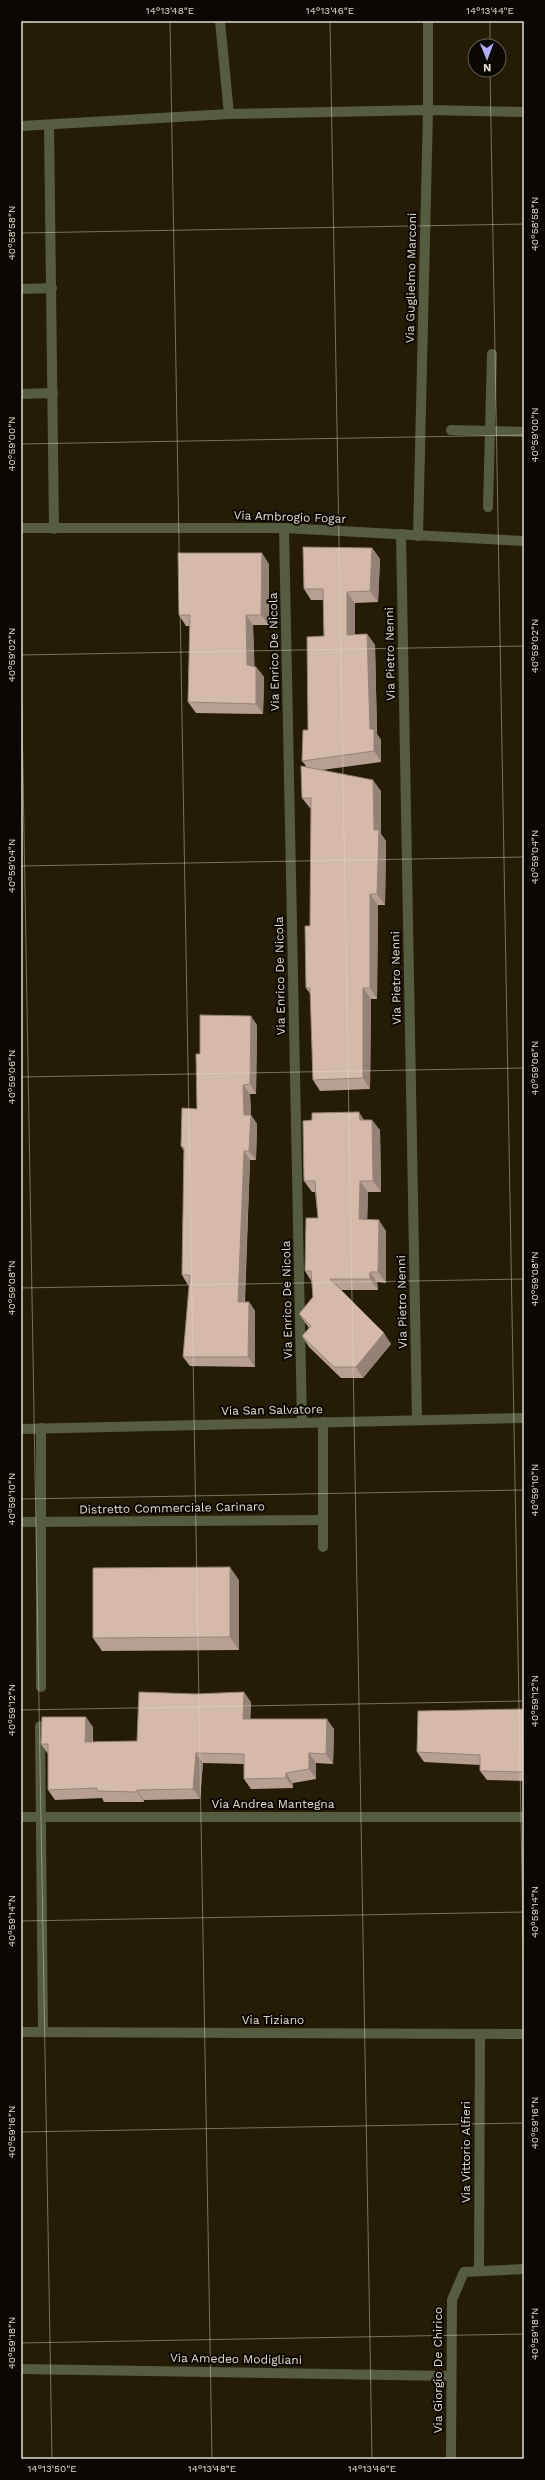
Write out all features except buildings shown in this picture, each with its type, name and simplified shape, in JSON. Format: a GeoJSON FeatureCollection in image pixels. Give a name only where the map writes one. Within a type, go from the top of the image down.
{"type":"FeatureCollection","features":[{"type":"Feature","properties":{"kind":"street"},"geometry":{"type":"LineString","coordinates":[[220,21],[229,114]]}},
{"type":"Feature","properties":{"kind":"street","name":"Via Guglielmo Marconi"},"geometry":{"type":"LineString","coordinates":[[418,536],[428,110],[428,21]]}},
{"type":"Feature","properties":{"kind":"street"},"geometry":{"type":"LineString","coordinates":[[21,126],[229,114],[428,110],[524,112]]}},
{"type":"Feature","properties":{"kind":"street"},"geometry":{"type":"LineString","coordinates":[[49,125],[54,529]]}},
{"type":"Feature","properties":{"kind":"street"},"geometry":{"type":"LineString","coordinates":[[21,289],[52,288]]}},
{"type":"Feature","properties":{"kind":"street"},"geometry":{"type":"LineString","coordinates":[[488,507],[492,354]]}},
{"type":"Feature","properties":{"kind":"street"},"geometry":{"type":"LineString","coordinates":[[21,394],[53,393]]}},
{"type":"Feature","properties":{"kind":"street"},"geometry":{"type":"LineString","coordinates":[[451,430],[524,432]]}},
{"type":"Feature","properties":{"kind":"street","name":"Via Ambrogio Fogar"},"geometry":{"type":"LineString","coordinates":[[21,528],[284,528],[524,541]]}},
{"type":"Feature","properties":{"kind":"street","name":"Via Enrico De Nicola"},"geometry":{"type":"LineString","coordinates":[[284,528],[302,1423]]}},
{"type":"Feature","properties":{"kind":"street","name":"Via Pietro Nenni"},"geometry":{"type":"LineString","coordinates":[[401,534],[417,1420]]}},
{"type":"Feature","properties":{"kind":"street","name":"Via San Salvatore"},"geometry":{"type":"LineString","coordinates":[[21,1428],[524,1418]]}},
{"type":"Feature","properties":{"kind":"street"},"geometry":{"type":"LineString","coordinates":[[323,1422],[323,1547]]}},
{"type":"Feature","properties":{"kind":"street"},"geometry":{"type":"LineString","coordinates":[[41,1428],[41,1687]]}},
{"type":"Feature","properties":{"kind":"street","name":"Distretto Commerciale Carinaro"},"geometry":{"type":"LineString","coordinates":[[21,1522],[323,1520]]}},
{"type":"Feature","properties":{"kind":"street"},"geometry":{"type":"LineString","coordinates":[[40,1726],[43,2032]]}},
{"type":"Feature","properties":{"kind":"street","name":"Via Andrea Mantegna"},"geometry":{"type":"LineString","coordinates":[[21,1817],[524,1817]]}},
{"type":"Feature","properties":{"kind":"street","name":"Via Tiziano"},"geometry":{"type":"LineString","coordinates":[[21,2032],[524,2034]]}},
{"type":"Feature","properties":{"kind":"street","name":"Via Vittorio Alfieri"},"geometry":{"type":"LineString","coordinates":[[479,2271],[480,2034]]}},
{"type":"Feature","properties":{"kind":"street","name":"Via Giorgio De Chirico"},"geometry":{"type":"LineString","coordinates":[[451,2459],[450,2376],[452,2300],[464,2272],[524,2269]]}},
{"type":"Feature","properties":{"kind":"street","name":"Via Amedeo Modigliani"},"geometry":{"type":"LineString","coordinates":[[21,2369],[450,2376]]}}]}
